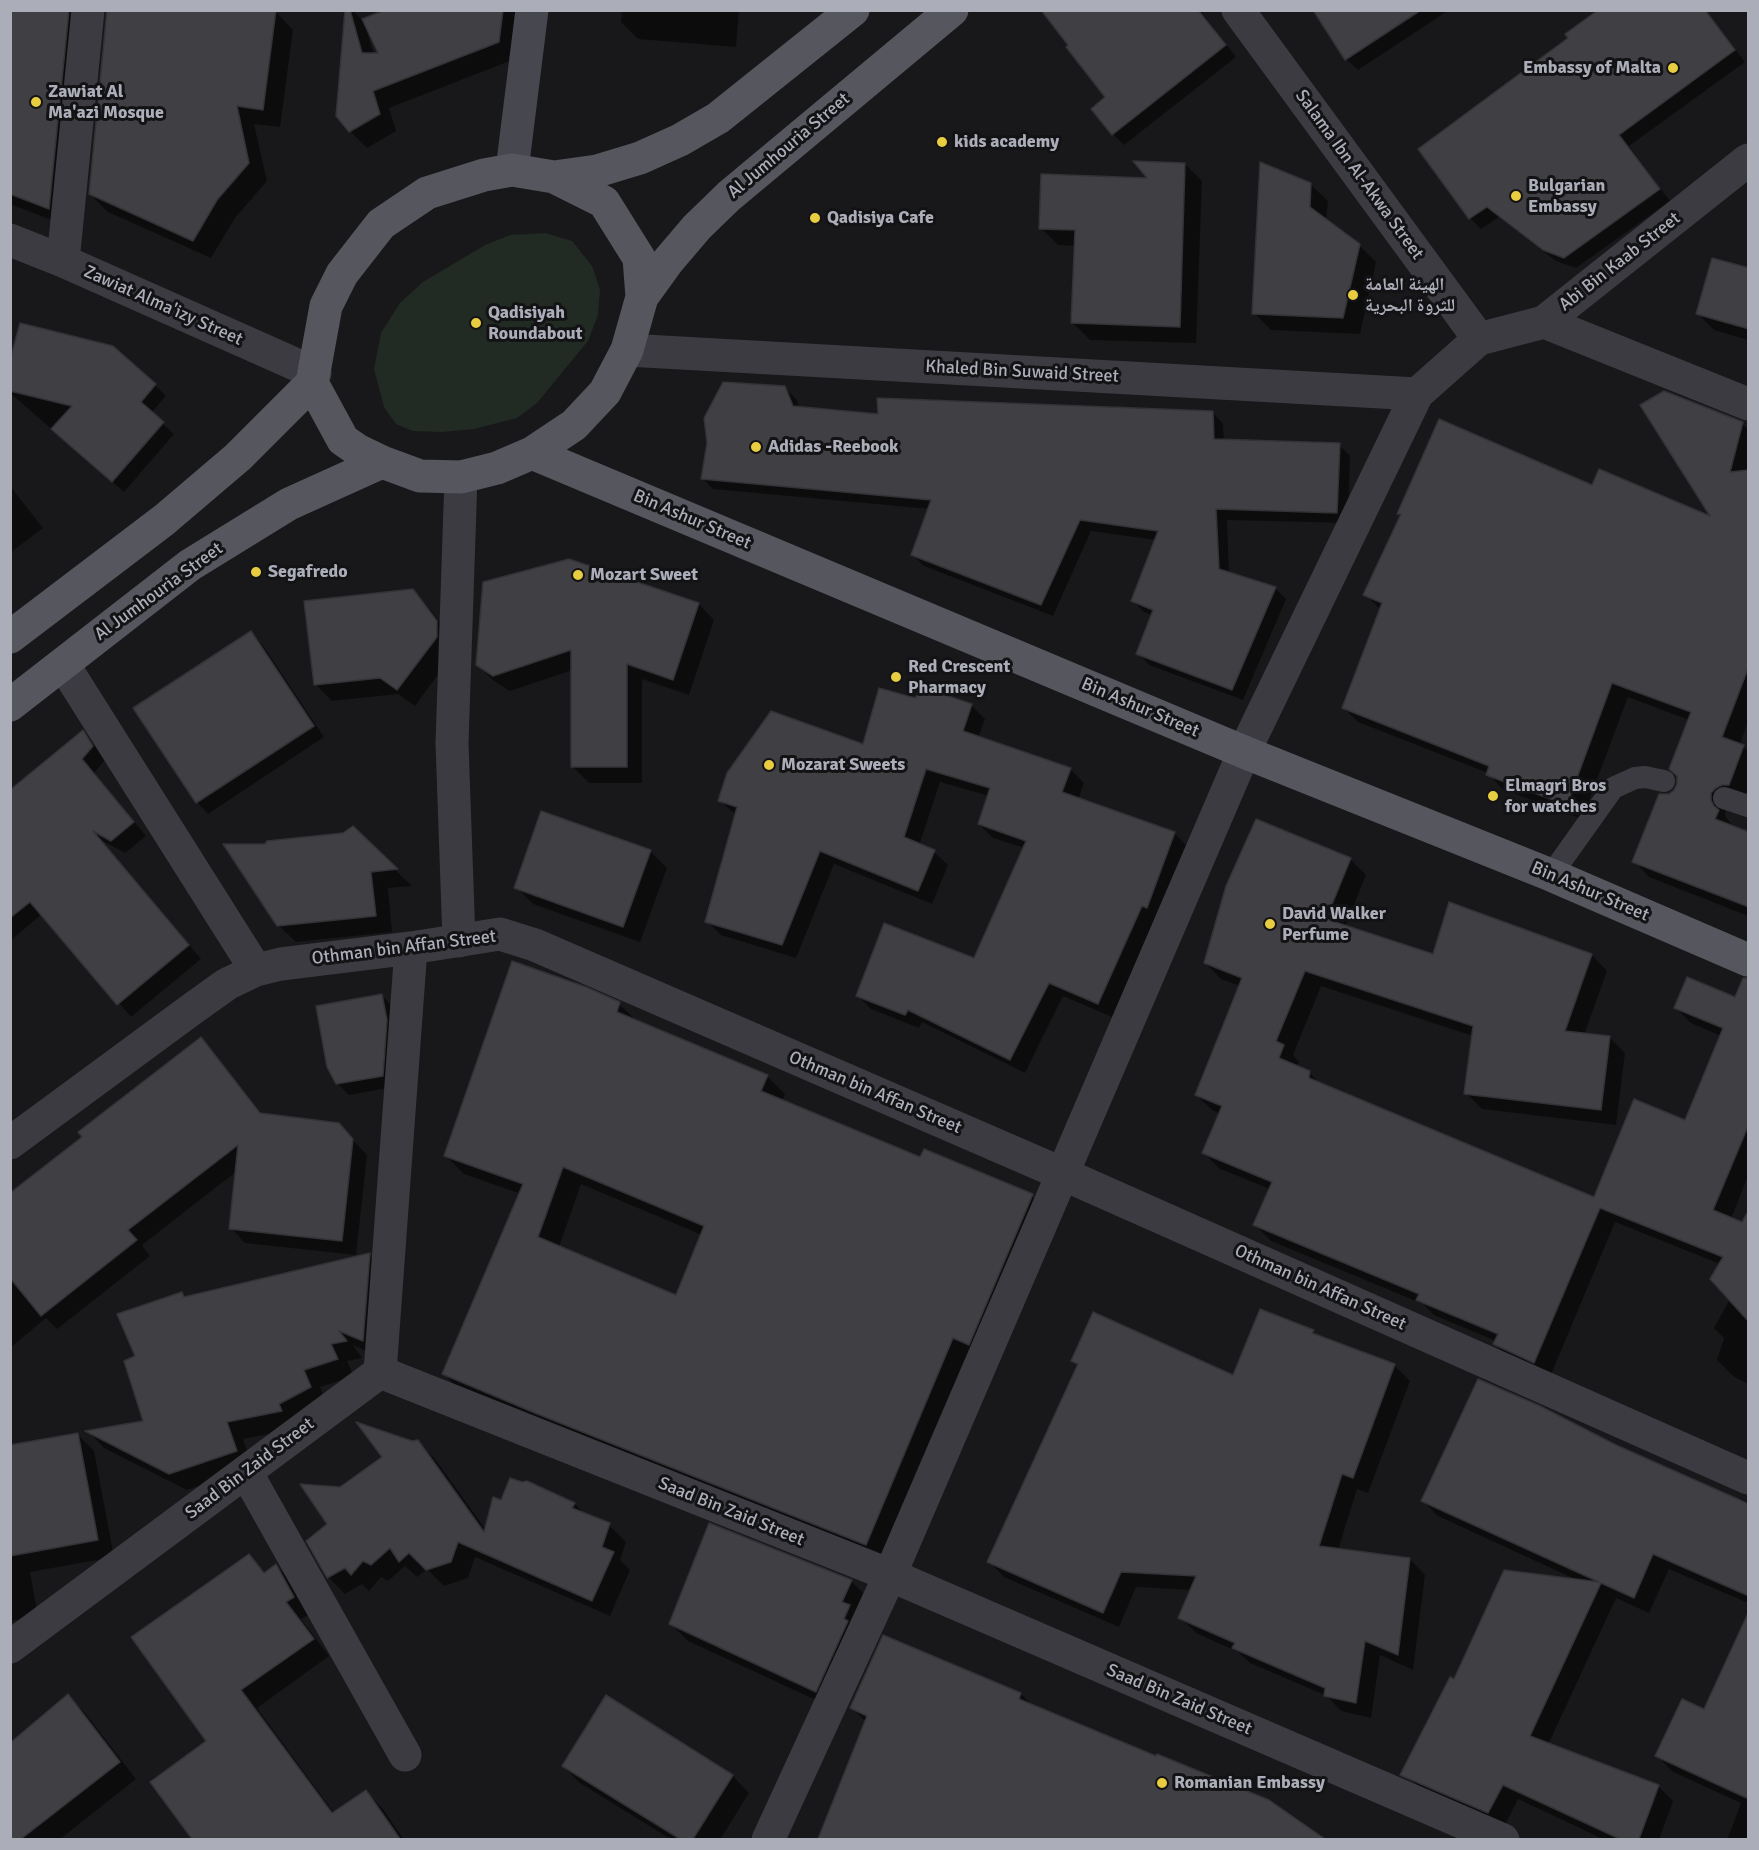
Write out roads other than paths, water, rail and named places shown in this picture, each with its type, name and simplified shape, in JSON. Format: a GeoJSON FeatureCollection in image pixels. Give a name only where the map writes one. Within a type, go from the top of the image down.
{"type":"FeatureCollection","features":[{"type":"Feature","properties":{"kind":"main road"},"geometry":{"type":"LineString","coordinates":[[554,177],[597,171],[629,161],[680,140],[718,118],[853,10]]}},
{"type":"Feature","properties":{"kind":"main road","name":"Al Jumhouria Street"},"geometry":{"type":"LineString","coordinates":[[642,297],[697,227],[729,196],[952,10]]}},
{"type":"Feature","properties":{"kind":"main road"},"geometry":{"type":"LineString","coordinates":[[512,170],[554,177],[604,201],[639,258],[642,297],[627,350],[605,392],[574,425],[532,453],[496,468],[461,477],[420,476],[382,462],[343,440],[314,378],[318,341],[326,306],[342,274],[381,224],[427,193],[484,175],[512,170]]}},
{"type":"Feature","properties":{"kind":"main road"},"geometry":{"type":"LineString","coordinates":[[10,637],[164,520],[238,457],[314,378]]}},
{"type":"Feature","properties":{"kind":"main road","name":"Bin Ashur Street"},"geometry":{"type":"LineString","coordinates":[[532,453],[1244,752],[1551,875],[1749,960]]}},
{"type":"Feature","properties":{"kind":"main road","name":"Al Jumhouria Street"},"geometry":{"type":"LineString","coordinates":[[10,705],[190,565],[289,504],[382,462]]}},
{"type":"Feature","properties":{"kind":"street"},"geometry":{"type":"LineString","coordinates":[[63,261],[88,10]]}},
{"type":"Feature","properties":{"kind":"street"},"geometry":{"type":"LineString","coordinates":[[512,170],[532,10]]}},
{"type":"Feature","properties":{"kind":"street","name":"Salama Ibn Al-Akwa Street"},"geometry":{"type":"LineString","coordinates":[[1238,10],[1479,339]]}},
{"type":"Feature","properties":{"kind":"street","name":"Abi Bin Kaab Street"},"geometry":{"type":"LineString","coordinates":[[1479,339],[1545,322],[1749,160]]}},
{"type":"Feature","properties":{"kind":"street","name":"Zawiat Alma'izy Street"},"geometry":{"type":"LineString","coordinates":[[10,240],[63,261],[314,378]]}},
{"type":"Feature","properties":{"kind":"street"},"geometry":{"type":"LineString","coordinates":[[1545,322],[1749,404]]}},
{"type":"Feature","properties":{"kind":"street"},"geometry":{"type":"LineString","coordinates":[[768,1839],[890,1575],[1244,752],[1417,394],[1479,339]]}},
{"type":"Feature","properties":{"kind":"street","name":"Khaled Bin Suwaid Street"},"geometry":{"type":"LineString","coordinates":[[627,350],[1417,394]]}},
{"type":"Feature","properties":{"kind":"street"},"geometry":{"type":"LineString","coordinates":[[459,941],[452,743],[461,477]]}},
{"type":"Feature","properties":{"kind":"street"},"geometry":{"type":"LineString","coordinates":[[63,664],[256,970]]}},
{"type":"Feature","properties":{"kind":"street","name":"Othman bin Affan Street"},"geometry":{"type":"LineString","coordinates":[[10,1143],[227,984],[256,970],[281,964],[500,934],[535,945],[1063,1174],[1749,1478]]}},
{"type":"Feature","properties":{"kind":"street"},"geometry":{"type":"LineString","coordinates":[[381,1372],[411,948]]}},
{"type":"Feature","properties":{"kind":"street","name":"Saad Bin Zaid Street"},"geometry":{"type":"LineString","coordinates":[[10,1647],[381,1372],[890,1575],[1503,1839]]}},
{"type":"Feature","properties":{"kind":"street"},"geometry":{"type":"LineString","coordinates":[[246,1472],[405,1755]]}},
{"type":"Feature","properties":{"kind":"lane"},"geometry":{"type":"LineString","coordinates":[[1551,875],[1612,788],[1635,777],[1664,781]]}},
{"type":"Feature","properties":{"kind":"lane"},"geometry":{"type":"LineString","coordinates":[[1724,798],[1749,806]]}},
{"type":"Feature","properties":{"kind":"place","name":"Embassy of Malta"},"geometry":{"type":"Point","coordinates":[1673,68]}},
{"type":"Feature","properties":{"kind":"place","name":"Zawiat Al Ma'azi Mosque"},"geometry":{"type":"Point","coordinates":[36,102]}},
{"type":"Feature","properties":{"kind":"place","name":"kids academy"},"geometry":{"type":"Point","coordinates":[942,142]}},
{"type":"Feature","properties":{"kind":"place","name":"Bulgarian Embassy"},"geometry":{"type":"Point","coordinates":[1516,196]}},
{"type":"Feature","properties":{"kind":"place","name":"Qadisiya Cafe"},"geometry":{"type":"Point","coordinates":[815,218]}},
{"type":"Feature","properties":{"kind":"place","name":"الهيئة العامة للثروة البحرية"},"geometry":{"type":"Point","coordinates":[1353,295]}},
{"type":"Feature","properties":{"kind":"place","name":"Qadisiyah Roundabout"},"geometry":{"type":"Point","coordinates":[476,323]}},
{"type":"Feature","properties":{"kind":"place","name":"Adidas -Reebook"},"geometry":{"type":"Point","coordinates":[756,447]}},
{"type":"Feature","properties":{"kind":"place","name":"Segafredo"},"geometry":{"type":"Point","coordinates":[256,572]}},
{"type":"Feature","properties":{"kind":"place","name":"Mozart Sweet"},"geometry":{"type":"Point","coordinates":[578,575]}},
{"type":"Feature","properties":{"kind":"place","name":"Red Crescent Pharmacy"},"geometry":{"type":"Point","coordinates":[896,677]}},
{"type":"Feature","properties":{"kind":"place","name":"Mozarat Sweets"},"geometry":{"type":"Point","coordinates":[769,765]}},
{"type":"Feature","properties":{"kind":"place","name":"Elmagri Bros for watches"},"geometry":{"type":"Point","coordinates":[1493,796]}},
{"type":"Feature","properties":{"kind":"place","name":"David Walker Perfume"},"geometry":{"type":"Point","coordinates":[1270,924]}},
{"type":"Feature","properties":{"kind":"place","name":"Romanian Embassy"},"geometry":{"type":"Point","coordinates":[1162,1783]}}]}
